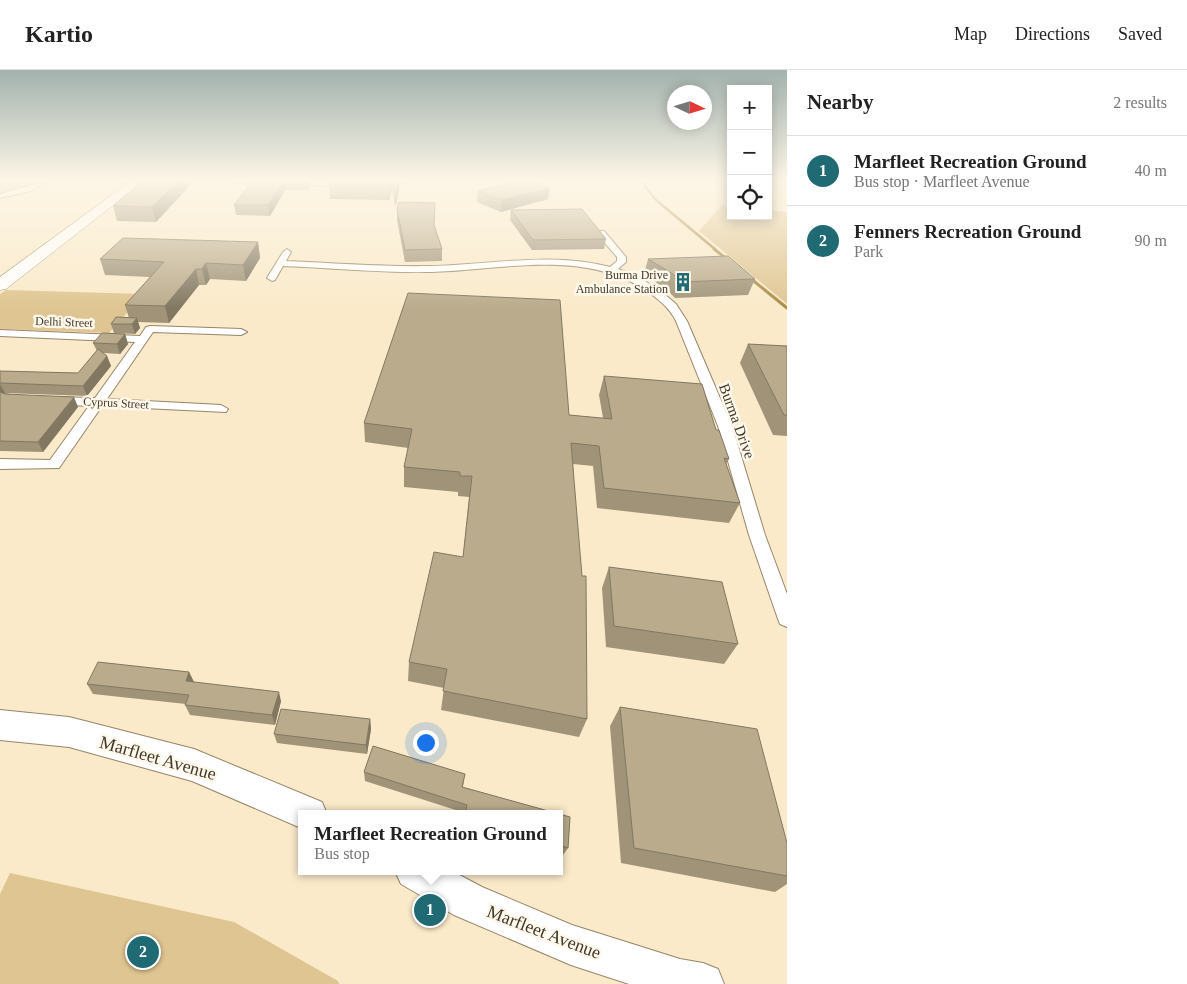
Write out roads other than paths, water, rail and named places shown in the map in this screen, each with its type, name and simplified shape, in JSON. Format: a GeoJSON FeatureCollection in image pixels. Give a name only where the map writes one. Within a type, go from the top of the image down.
{"type":"FeatureCollection","features":[{"type":"Feature","properties":{"kind":"highway"},"geometry":{"type":"LineString","coordinates":[[0,275],[70,224]]}},
{"type":"Feature","properties":{"kind":"highway"},"geometry":{"type":"LineString","coordinates":[[0,285],[81,224]]}},
{"type":"Feature","properties":{"kind":"street"},"geometry":{"type":"LineString","coordinates":[[601,233],[622,257],[621,262],[612,270]]}},
{"type":"Feature","properties":{"kind":"street"},"geometry":{"type":"LineString","coordinates":[[272,278],[287,252]]}},
{"type":"Feature","properties":{"kind":"street","name":"Burma Drive"},"geometry":{"type":"LineString","coordinates":[[280,263],[324,265],[382,264],[432,272],[471,269],[480,263],[572,263],[612,270],[647,284],[667,300],[682,318],[686,333],[724,426],[757,535],[787,618]]}},
{"type":"Feature","properties":{"kind":"street","name":"Delhi Street"},"geometry":{"type":"LineString","coordinates":[[0,334],[143,339],[150,329],[241,332]]}},
{"type":"Feature","properties":{"kind":"street"},"geometry":{"type":"LineString","coordinates":[[0,464],[54,465],[100,403],[143,339]]}},
{"type":"Feature","properties":{"kind":"street","name":"Cyprus Street"},"geometry":{"type":"LineString","coordinates":[[38,399],[221,408]]}},
{"type":"Feature","properties":{"kind":"street","name":"Marfleet Avenue"},"geometry":{"type":"LineString","coordinates":[[0,725],[69,732],[194,764],[301,810]]}},
{"type":"Feature","properties":{"kind":"street","name":"Marfleet Avenue"},"geometry":{"type":"LineString","coordinates":[[421,875],[468,902],[562,941],[688,983]]}},
{"type":"Feature","properties":{"kind":"waterway"},"geometry":{"type":"LineString","coordinates":[[684,224],[716,250]]}},
{"type":"Feature","properties":{"kind":"waterway"},"geometry":{"type":"LineString","coordinates":[[714,249],[728,260]]}},
{"type":"Feature","properties":{"kind":"waterway"},"geometry":{"type":"LineString","coordinates":[[750,278],[787,308]]}},
{"type":"Feature","properties":{"kind":"place","name":"Burma Drive Ambulance Station"},"geometry":{"type":"Point","coordinates":[683,282]}},
{"type":"Feature","properties":{"kind":"place","name":"Marfleet Recreation Ground"},"geometry":{"type":"Point","coordinates":[430,910]}},
{"type":"Feature","properties":{"kind":"place","name":"Fenners Recreation Ground"},"geometry":{"type":"Point","coordinates":[143,952]}}]}
